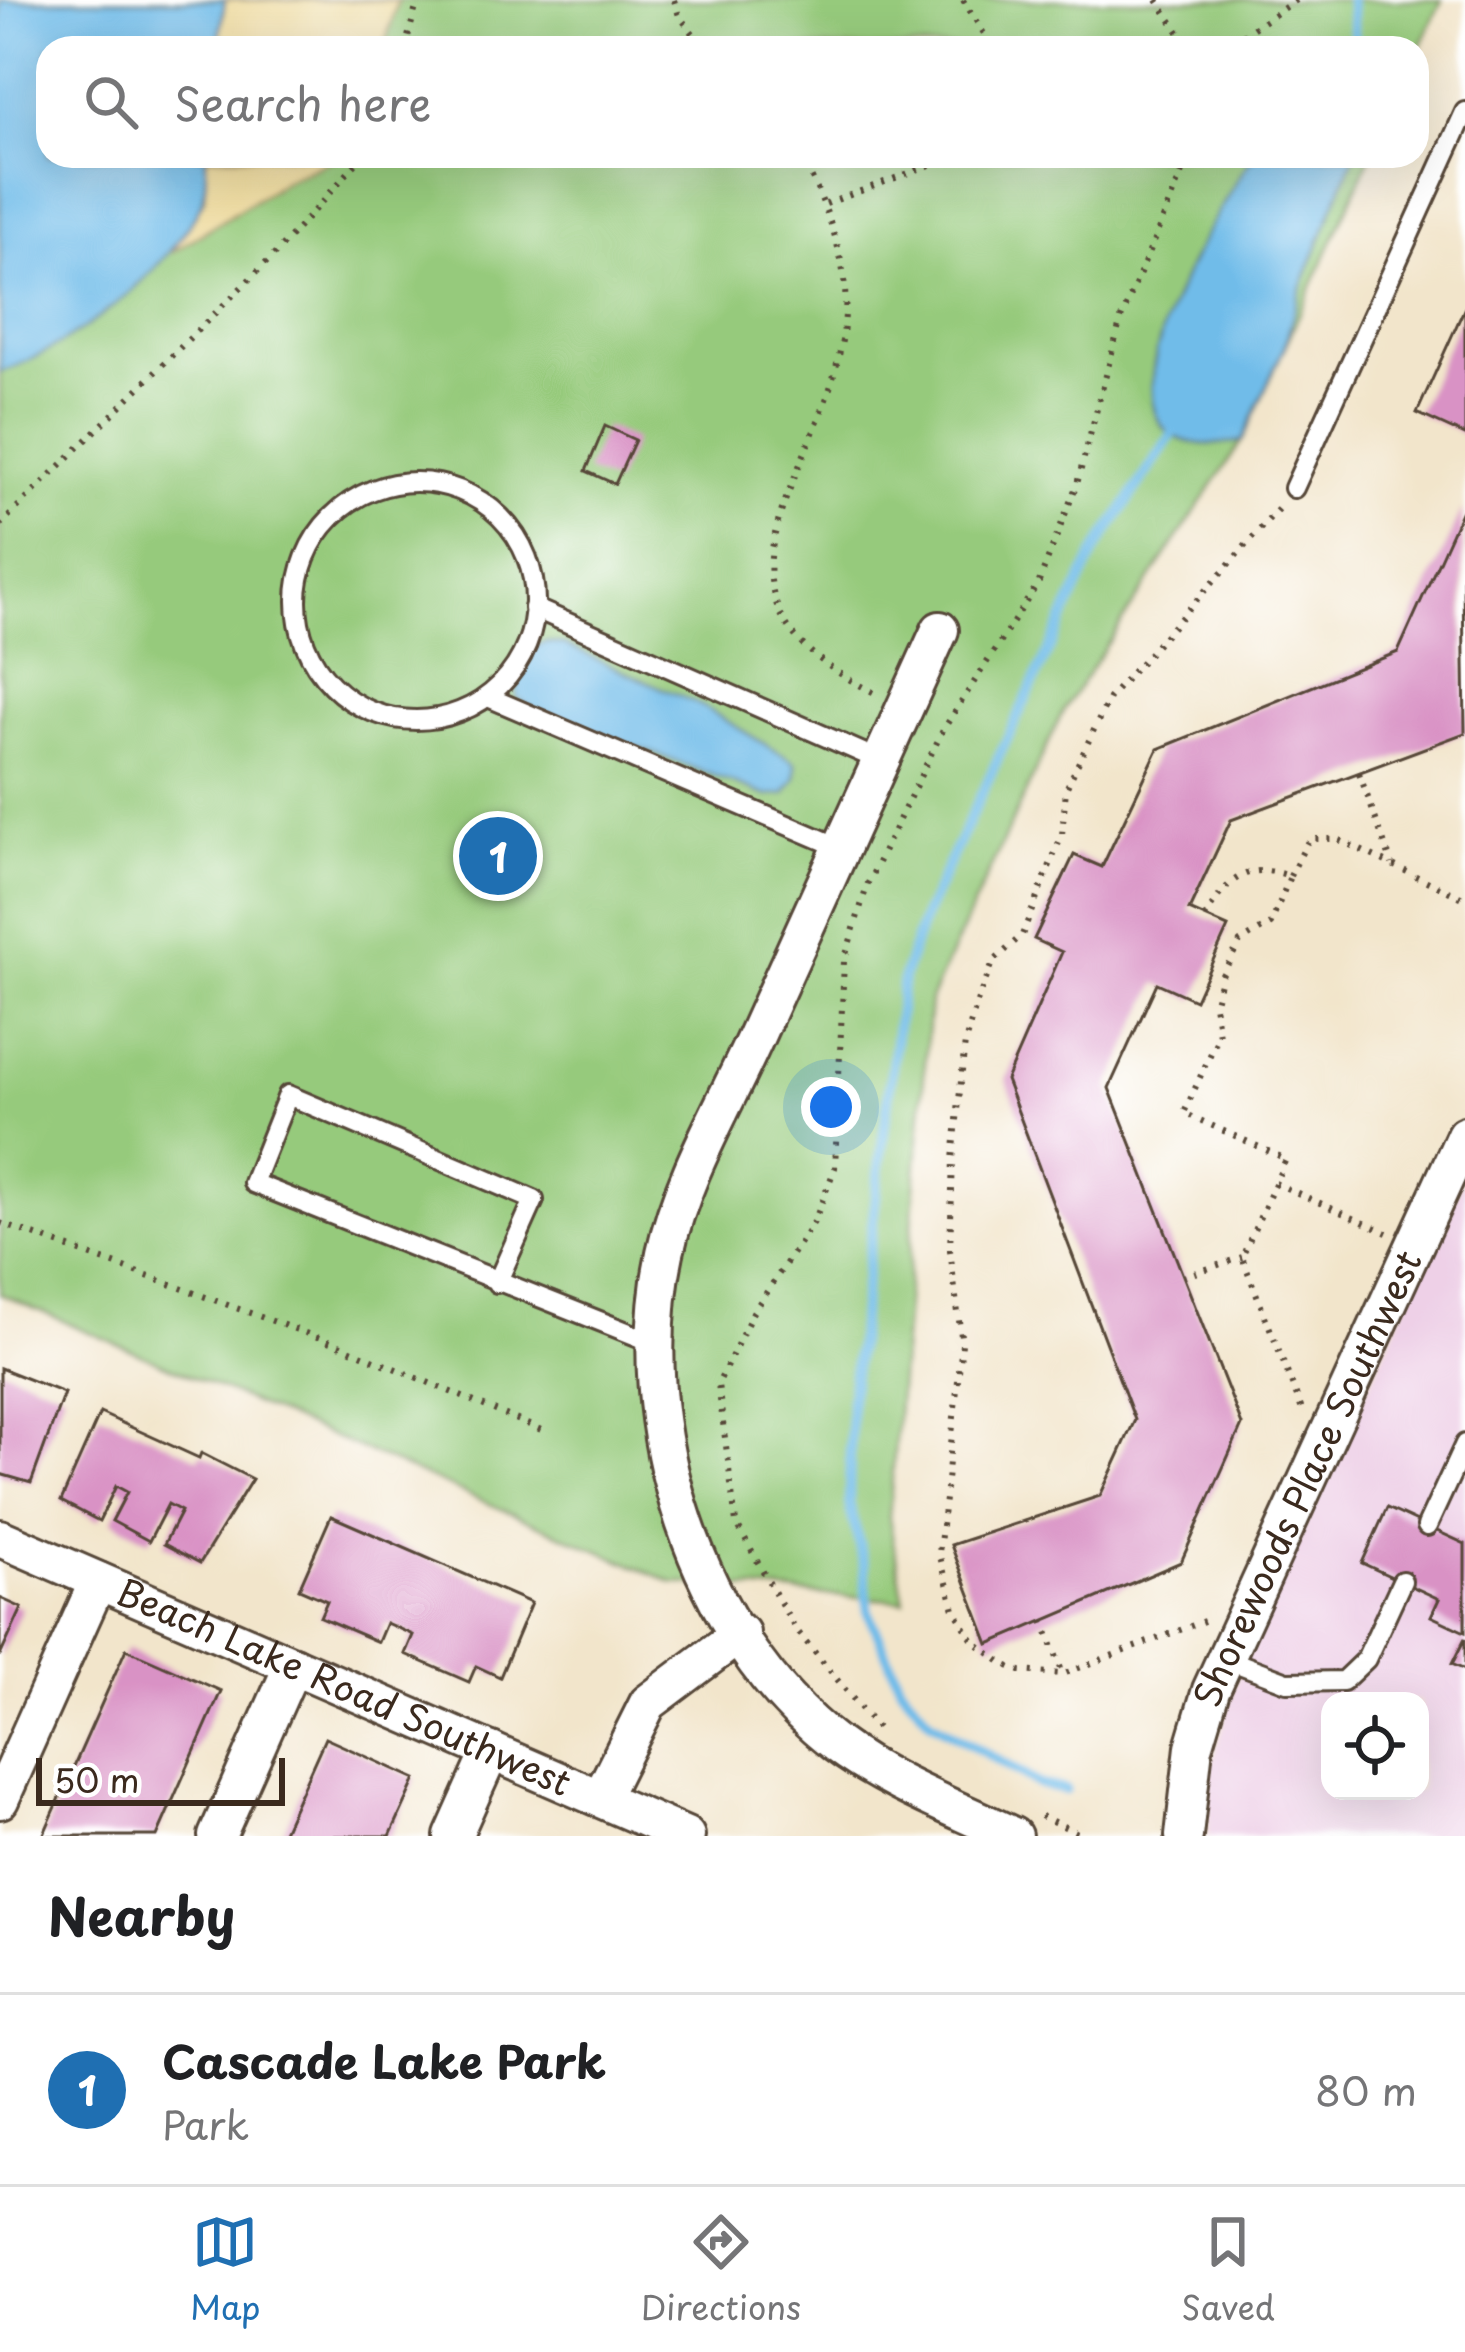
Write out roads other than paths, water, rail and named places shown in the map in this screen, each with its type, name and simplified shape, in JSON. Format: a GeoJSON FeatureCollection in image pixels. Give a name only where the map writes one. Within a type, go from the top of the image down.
{"type":"FeatureCollection","features":[{"type":"Feature","properties":{"kind":"street"},"geometry":{"type":"LineString","coordinates":[[940,629],[677,1213],[652,1342],[673,1494],[707,1579],[740,1633],[797,1708],[834,1742],[967,1826],[1022,1824]]}},
{"type":"Feature","properties":{"kind":"street","name":"Shorewoods Place Southwest"},"geometry":{"type":"LineString","coordinates":[[1184,1836],[1194,1747],[1224,1658],[1465,1135]]}},
{"type":"Feature","properties":{"kind":"street","name":"Beach Lake Road Southwest"},"geometry":{"type":"LineString","coordinates":[[0,1538],[686,1836]]}},
{"type":"Feature","properties":{"kind":"street"},"geometry":{"type":"LineString","coordinates":[[0,1800],[98,1580]]}},
{"type":"Feature","properties":{"kind":"street"},"geometry":{"type":"LineString","coordinates":[[601,1797],[647,1702],[740,1633]]}},
{"type":"Feature","properties":{"kind":"street"},"geometry":{"type":"LineString","coordinates":[[217,1836],[293,1665]]}},
{"type":"Feature","properties":{"kind":"street"},"geometry":{"type":"LineString","coordinates":[[453,1836],[491,1751]]}},
{"type":"Feature","properties":{"kind":"lane"},"geometry":{"type":"LineString","coordinates":[[1294,488],[1465,112]]}},
{"type":"Feature","properties":{"kind":"lane"},"geometry":{"type":"LineString","coordinates":[[399,482],[437,483],[474,496],[504,520],[526,553],[534,608],[532,628],[517,666],[488,697],[453,716],[413,722],[373,714],[338,693],[312,662],[297,624],[296,585],[308,548],[331,517],[362,494],[399,482]]}},
{"type":"Feature","properties":{"kind":"lane"},"geometry":{"type":"LineString","coordinates":[[534,608],[880,761]]}},
{"type":"Feature","properties":{"kind":"lane"},"geometry":{"type":"LineString","coordinates":[[488,697],[842,848]]}},
{"type":"Feature","properties":{"kind":"lane"},"geometry":{"type":"LineString","coordinates":[[497,1283],[534,1201],[288,1095],[253,1183],[497,1283],[652,1342]]}},
{"type":"Feature","properties":{"kind":"lane"},"geometry":{"type":"LineString","coordinates":[[1427,1526],[1465,1444]]}},
{"type":"Feature","properties":{"kind":"lane"},"geometry":{"type":"LineString","coordinates":[[1224,1658],[1287,1682],[1343,1681],[1366,1659],[1402,1581]]}},
{"type":"Feature","properties":{"kind":"water"},"geometry":{"type":"Polygon","coordinates":[[[0,0],[225,0],[220,36],[36,36],[36,168],[206,168],[205,191],[187,228],[167,254],[116,304],[57,345],[0,372],[0,0]]]}},
{"type":"Feature","properties":{"kind":"water"},"geometry":{"type":"Polygon","coordinates":[[[1245,168],[1349,168],[1300,291],[1285,345],[1242,441],[1187,441],[1158,420],[1152,383],[1161,335],[1181,283],[1245,168]]]}},
{"type":"Feature","properties":{"kind":"water"},"geometry":{"type":"Polygon","coordinates":[[[546,642],[565,645],[702,706],[796,763],[796,778],[785,794],[768,796],[531,708],[516,697],[519,669],[535,646],[546,642]]]}},
{"type":"Feature","properties":{"kind":"waterway"},"geometry":{"type":"LineString","coordinates":[[1350,0],[1354,36]]}},
{"type":"Feature","properties":{"kind":"waterway"},"geometry":{"type":"LineString","coordinates":[[1066,1790],[1040,1785],[931,1721],[901,1687],[868,1611],[864,1564],[849,1503],[851,1398],[903,977],[924,916],[1095,552],[1173,433]]}},
{"type":"Feature","properties":{"kind":"place","name":"Cascade Lake Park"},"geometry":{"type":"Point","coordinates":[498,856]}}]}
